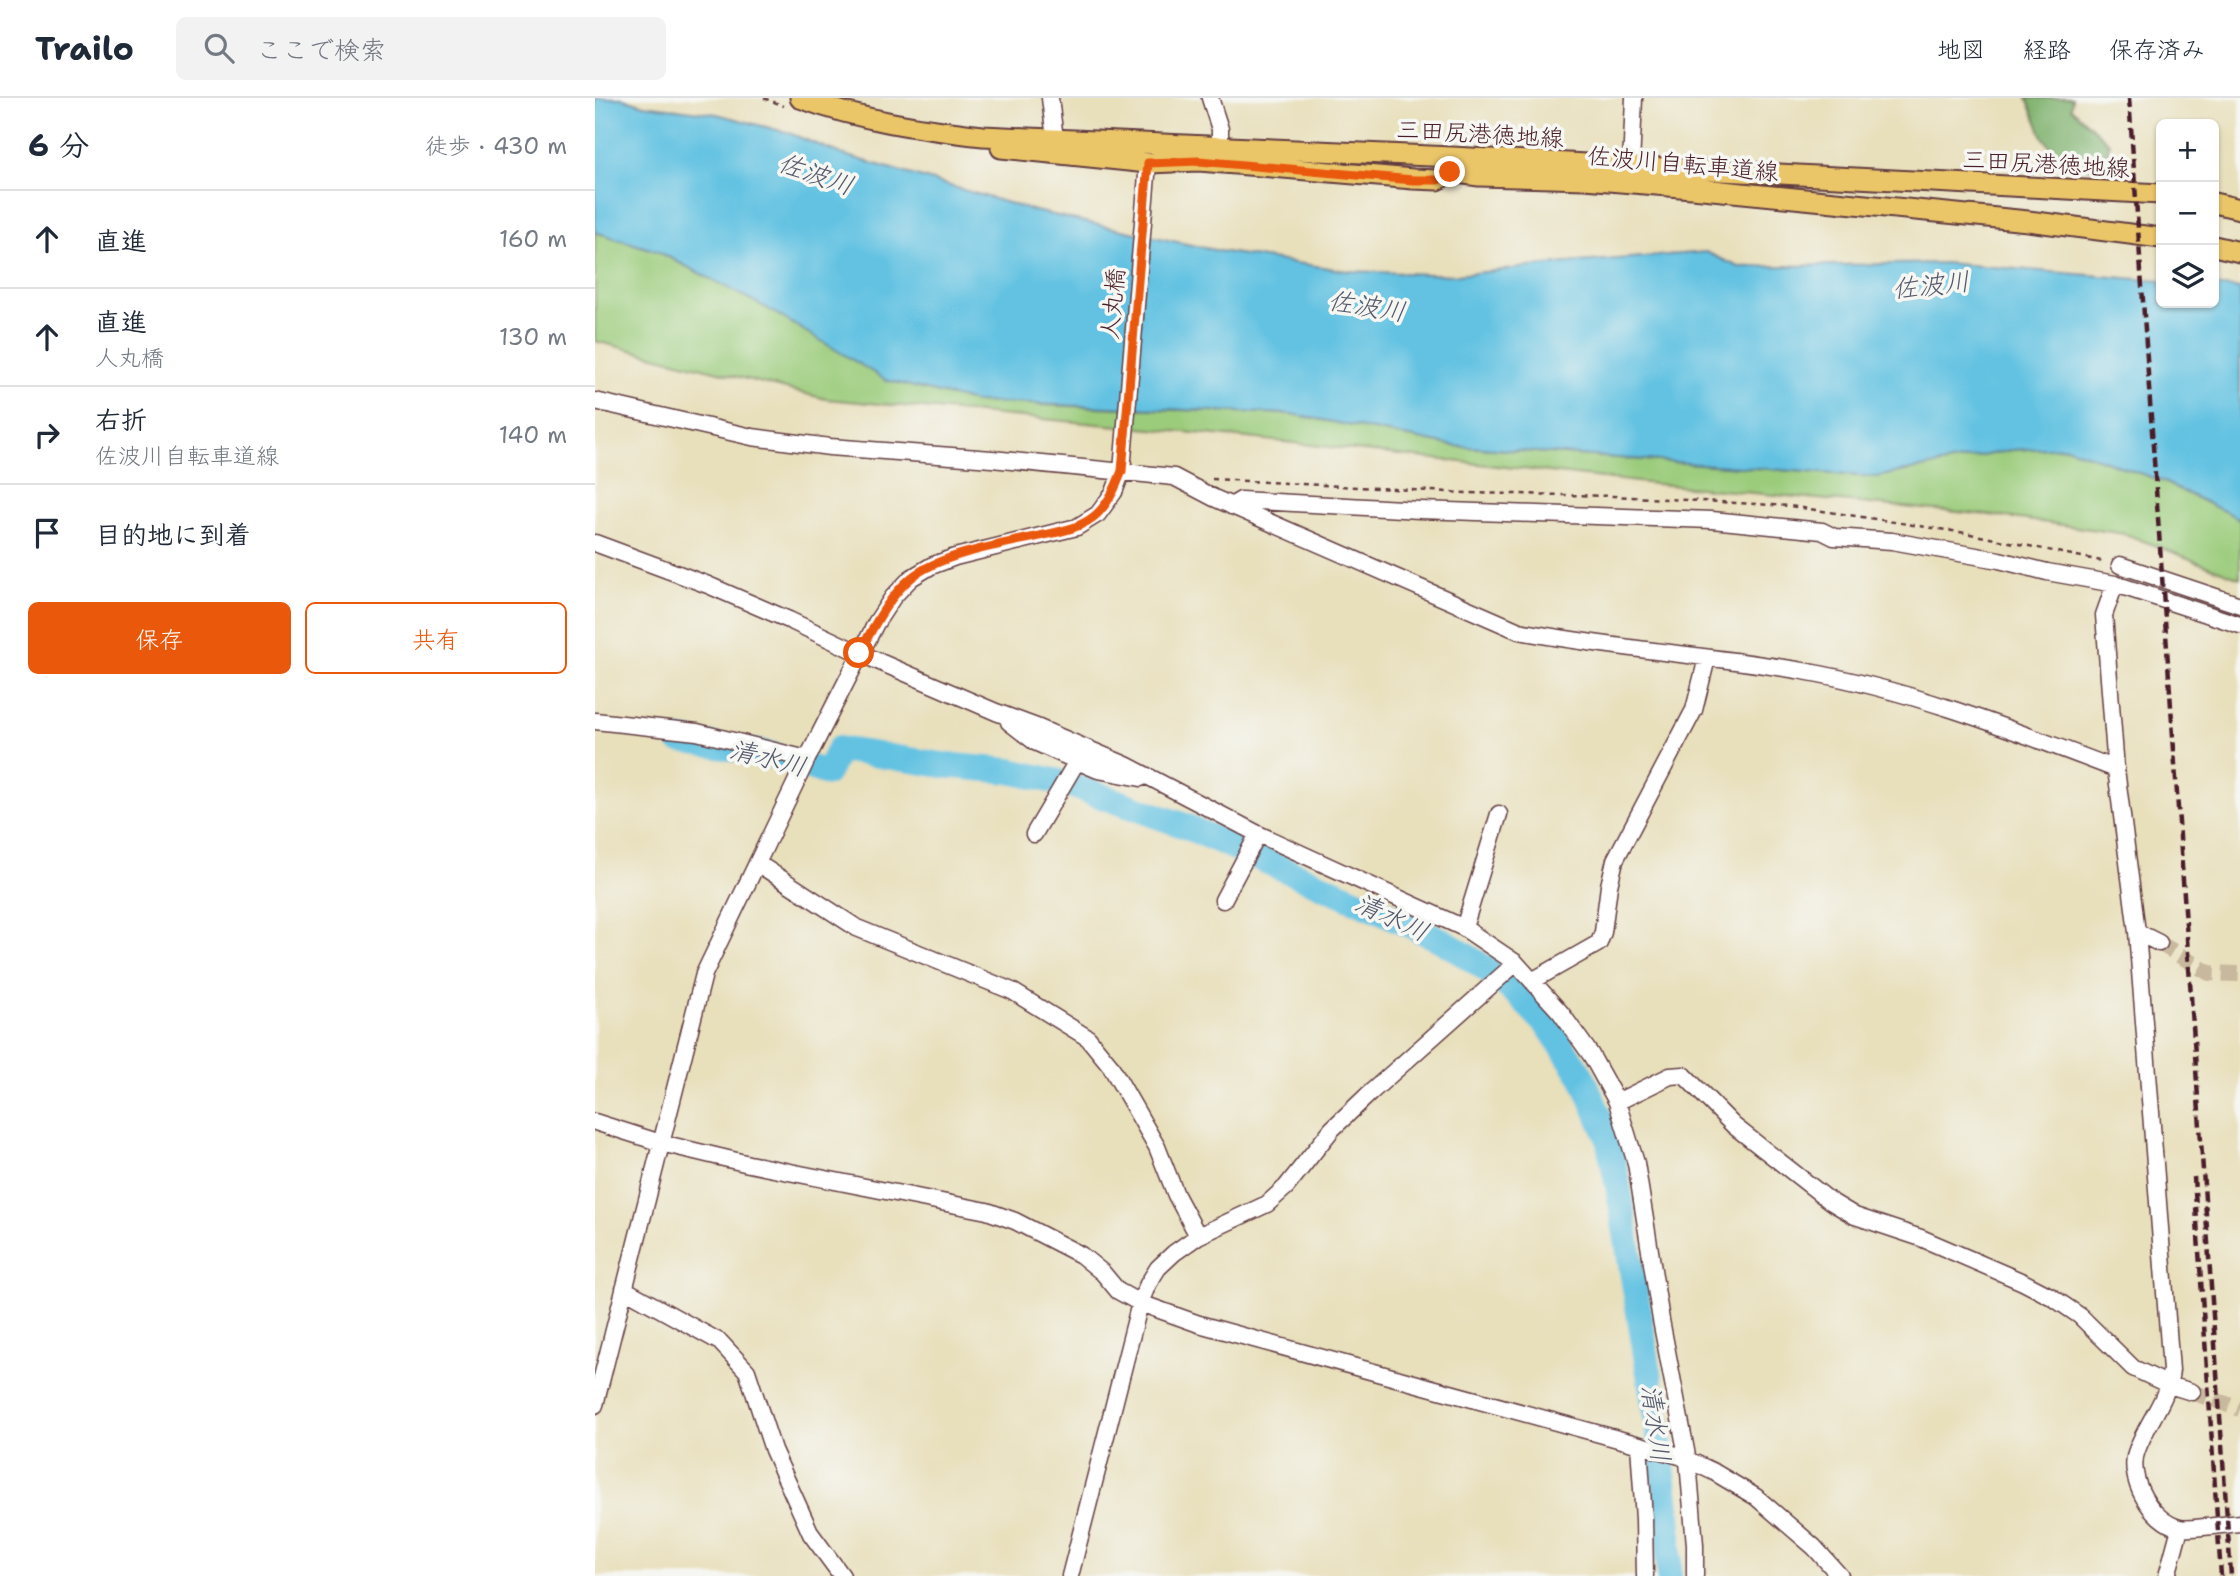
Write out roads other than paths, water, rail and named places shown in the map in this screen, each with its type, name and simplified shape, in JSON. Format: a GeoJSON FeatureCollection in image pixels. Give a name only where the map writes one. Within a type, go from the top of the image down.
{"type":"FeatureCollection","features":[{"type":"Feature","properties":{"kind":"main road","name":"三田尻港徳地線"},"geometry":{"type":"LineString","coordinates":[[800,98],[863,118],[988,142],[1055,139],[1220,146],[1451,164],[1631,166],[2156,194]]}},
{"type":"Feature","properties":{"kind":"main road","name":"佐波川自転車道線"},"geometry":{"type":"LineString","coordinates":[[988,142],[1147,169],[1199,161],[1438,180],[1451,164],[1479,176],[1585,180],[1719,190],[2028,221],[2156,237]]}},
{"type":"Feature","properties":{"kind":"main road"},"geometry":{"type":"LineString","coordinates":[[2219,205],[2240,209]]}},
{"type":"Feature","properties":{"kind":"main road"},"geometry":{"type":"LineString","coordinates":[[2219,247],[2240,252]]}},
{"type":"Feature","properties":{"kind":"street"},"geometry":{"type":"LineString","coordinates":[[1050,98],[1055,139]]}},
{"type":"Feature","properties":{"kind":"street"},"geometry":{"type":"LineString","coordinates":[[1210,98],[1220,129],[1220,146]]}},
{"type":"Feature","properties":{"kind":"street"},"geometry":{"type":"LineString","coordinates":[[1631,166],[1635,98]]}},
{"type":"Feature","properties":{"kind":"street","name":"人丸橋"},"geometry":{"type":"LineString","coordinates":[[1122,471],[1147,169]]}},
{"type":"Feature","properties":{"kind":"street"},"geometry":{"type":"LineString","coordinates":[[595,401],[752,437],[830,447],[1174,477],[1231,506],[1519,631],[1566,640],[1803,671],[1908,694],[1970,714],[2116,769]]}},
{"type":"Feature","properties":{"kind":"street"},"geometry":{"type":"LineString","coordinates":[[595,1405],[601,1359],[624,1289],[704,974],[876,622],[893,597],[911,578],[931,566],[955,557],[1077,527],[1098,514],[1114,492],[1122,471]]}},
{"type":"Feature","properties":{"kind":"street"},"geometry":{"type":"LineString","coordinates":[[1231,506],[1241,500],[1420,510],[1712,520],[1822,531],[1834,537],[1892,541],[2115,584],[2240,625]]}},
{"type":"Feature","properties":{"kind":"street"},"geometry":{"type":"LineString","coordinates":[[595,543],[708,585],[996,712],[1126,765],[1258,834],[1464,928],[1532,981],[1561,1013],[1591,1055],[1617,1102],[1636,1163],[1684,1458],[1695,1545],[1695,1576]]}},
{"type":"Feature","properties":{"kind":"street"},"geometry":{"type":"LineString","coordinates":[[2120,565],[2240,605]]}},
{"type":"Feature","properties":{"kind":"street"},"geometry":{"type":"LineString","coordinates":[[2115,584],[2104,615],[2116,769],[2137,932],[2171,1370],[2169,1385],[2135,1452],[2135,1466],[2144,1500],[2158,1517],[2180,1528],[2240,1523]]}},
{"type":"Feature","properties":{"kind":"street"},"geometry":{"type":"LineString","coordinates":[[1532,981],[1599,943],[1615,860],[1694,710],[1707,658]]}},
{"type":"Feature","properties":{"kind":"street"},"geometry":{"type":"LineString","coordinates":[[996,712],[1035,742],[1098,770],[1155,780]]}},
{"type":"Feature","properties":{"kind":"street"},"geometry":{"type":"LineString","coordinates":[[595,721],[697,732],[807,759]]}},
{"type":"Feature","properties":{"kind":"street"},"geometry":{"type":"LineString","coordinates":[[1034,834],[1077,761]]}},
{"type":"Feature","properties":{"kind":"street"},"geometry":{"type":"LineString","coordinates":[[1464,928],[1499,814]]}},
{"type":"Feature","properties":{"kind":"street"},"geometry":{"type":"LineString","coordinates":[[1223,900],[1258,834]]}},
{"type":"Feature","properties":{"kind":"street"},"geometry":{"type":"LineString","coordinates":[[757,863],[857,928],[1012,991],[1088,1038],[1110,1065],[1157,1147],[1176,1195],[1198,1236]]}},
{"type":"Feature","properties":{"kind":"street"},"geometry":{"type":"LineString","coordinates":[[2137,932],[2159,943]]}},
{"type":"Feature","properties":{"kind":"street"},"geometry":{"type":"LineString","coordinates":[[1070,1576],[1140,1303],[1158,1268],[1198,1236],[1268,1204],[1286,1187],[1332,1129],[1513,966]]}},
{"type":"Feature","properties":{"kind":"street"},"geometry":{"type":"LineString","coordinates":[[1617,1102],[1670,1076],[1685,1075],[1734,1126],[1830,1201],[1856,1216],[1921,1238],[2033,1287],[2080,1316],[2133,1368],[2169,1385],[2192,1392]]}},
{"type":"Feature","properties":{"kind":"street"},"geometry":{"type":"LineString","coordinates":[[595,1122],[661,1143],[786,1172],[987,1211],[1015,1221],[1081,1255],[1103,1273],[1118,1291],[1140,1303],[1212,1328],[1684,1458],[1756,1497],[1814,1547],[1840,1576]]}},
{"type":"Feature","properties":{"kind":"street"},"geometry":{"type":"LineString","coordinates":[[624,1289],[720,1342],[747,1371],[773,1450],[811,1534],[842,1576]]}},
{"type":"Feature","properties":{"kind":"street"},"geometry":{"type":"LineString","coordinates":[[1643,1447],[1645,1576]]}},
{"type":"Feature","properties":{"kind":"street"},"geometry":{"type":"LineString","coordinates":[[2167,1576],[2180,1528]]}},
{"type":"Feature","properties":{"kind":"water","name":"佐波川"},"geometry":{"type":"Polygon","coordinates":[[[595,98],[623,98],[644,105],[717,114],[789,133],[841,154],[1035,211],[1219,251],[1348,271],[1457,275],[1706,252],[1739,267],[1945,263],[2156,281],[2156,308],[2219,308],[2219,287],[2240,289],[2240,519],[2162,481],[2066,447],[2011,450],[1876,477],[1455,446],[1292,414],[975,402],[886,380],[765,307],[657,251],[595,232],[595,98]]]}},
{"type":"Feature","properties":{"kind":"waterway"},"geometry":{"type":"LineString","coordinates":[[637,733],[679,740]]}},
{"type":"Feature","properties":{"kind":"waterway","name":"清水川"},"geometry":{"type":"LineString","coordinates":[[679,740],[769,754],[827,773],[839,749],[943,765],[1010,771],[1068,784],[1185,826],[1385,913],[1443,941],[1482,966],[1516,993],[1549,1027],[1583,1078],[1608,1137],[1657,1422],[1669,1525],[1669,1576]]}},
{"type":"Feature","properties":{"kind":"tunnel"},"geometry":{"type":"LineString","coordinates":[[2159,943],[2209,973],[2240,974]]}},
{"type":"Feature","properties":{"kind":"tunnel"},"geometry":{"type":"LineString","coordinates":[[2192,1392],[2240,1409]]}},
{"type":"Feature","properties":{"kind":"railway"},"geometry":{"type":"LineString","coordinates":[[2129,98],[2231,1576]]}},
{"type":"Feature","properties":{"kind":"railway"},"geometry":{"type":"LineString","coordinates":[[2194,1177],[2221,1576]]}}]}
